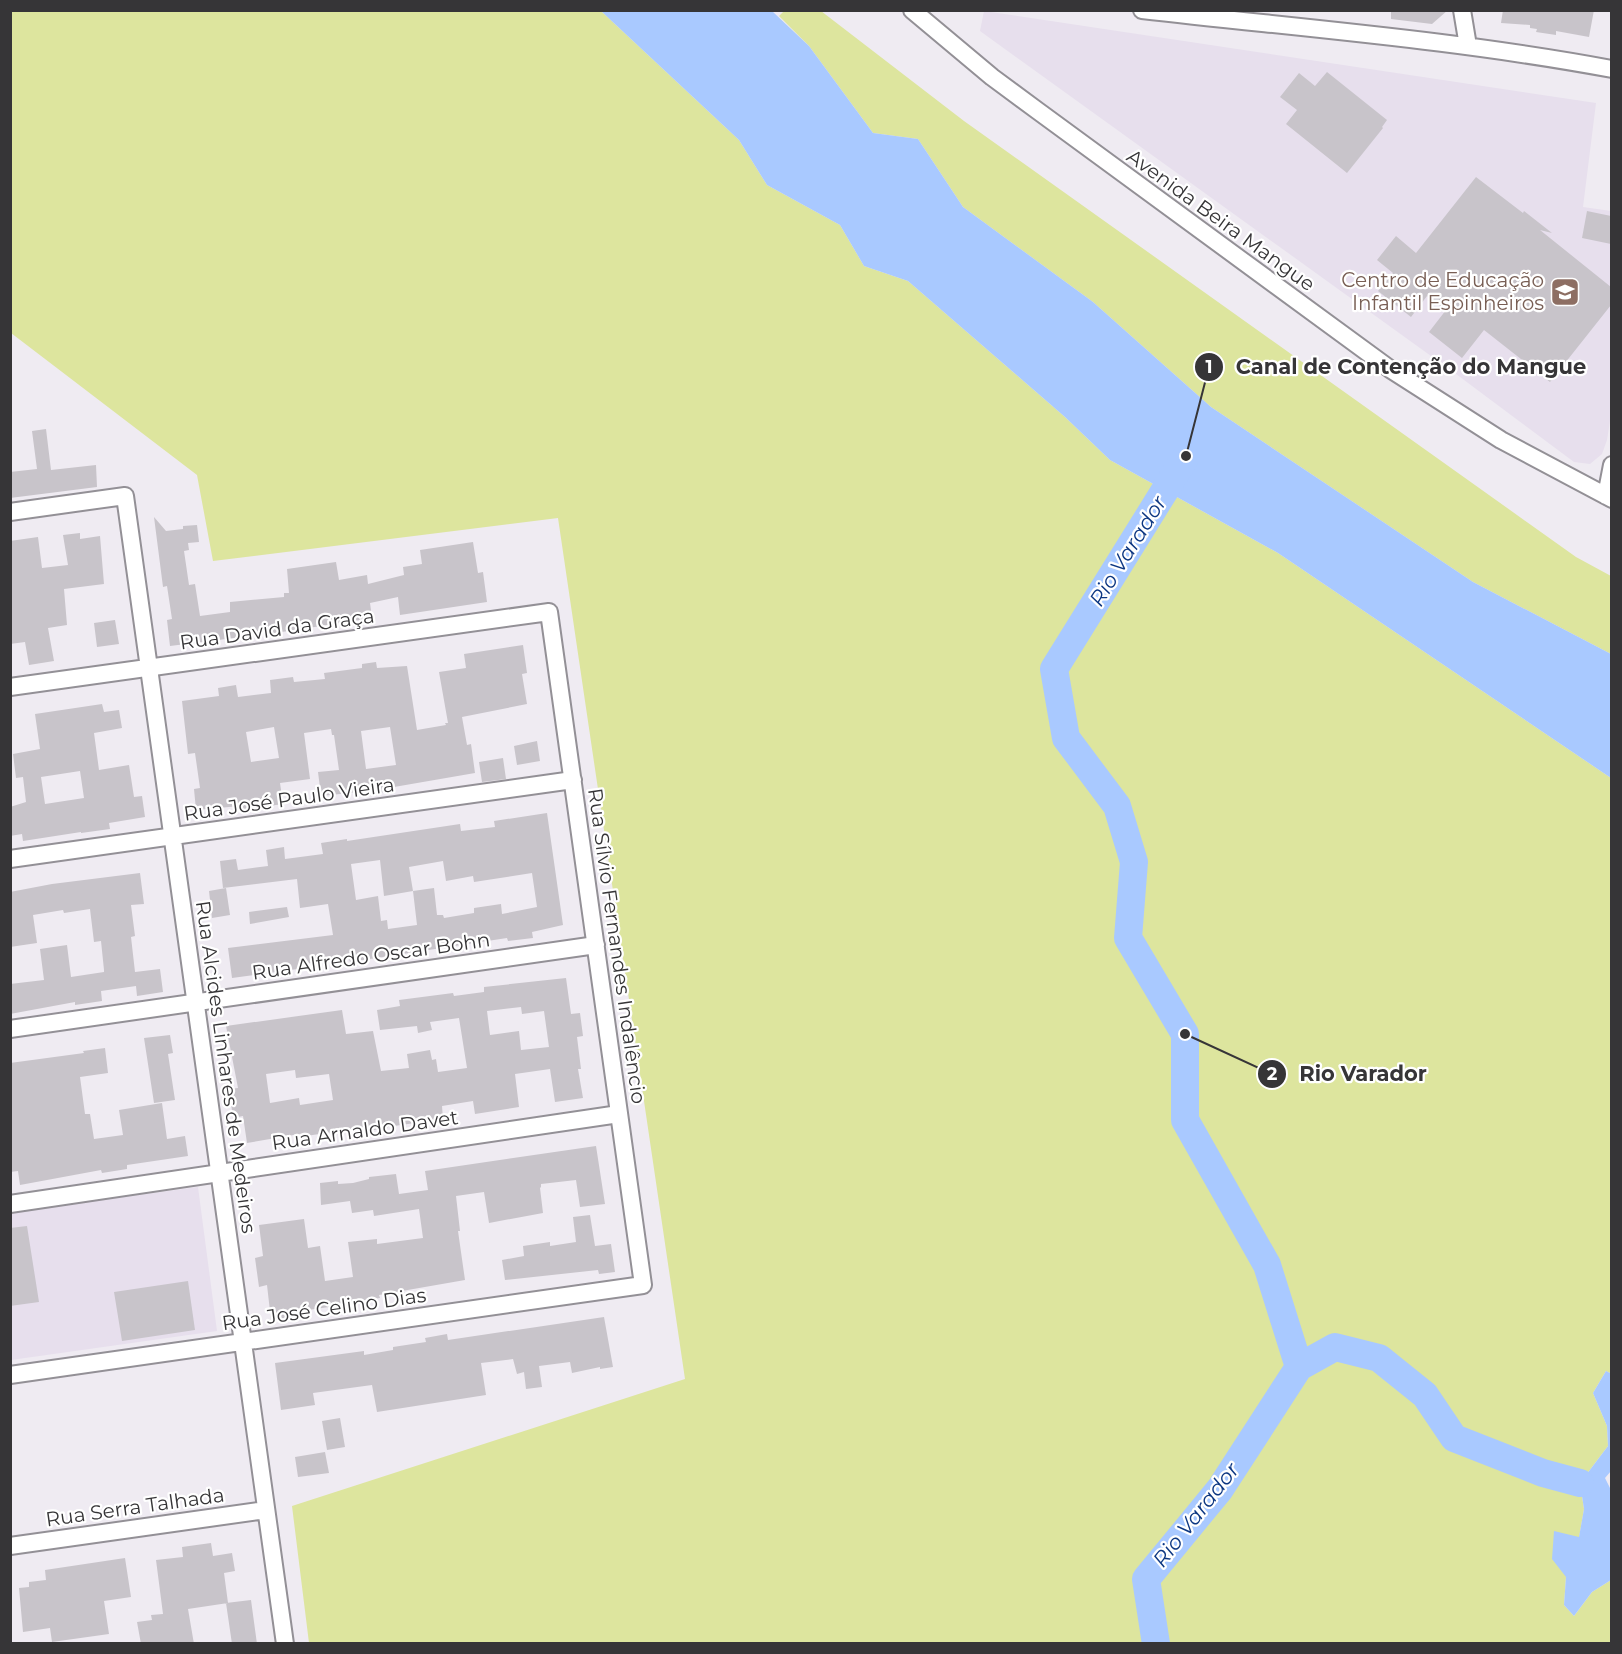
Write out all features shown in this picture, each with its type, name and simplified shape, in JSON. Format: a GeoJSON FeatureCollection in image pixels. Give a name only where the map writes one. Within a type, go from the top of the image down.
{"type":"FeatureCollection","features":[{"type":"Feature","properties":{"kind":"street","name":"Avenida Beira Mangue"},"geometry":{"type":"LineString","coordinates":[[912,10],[966,56],[1038,111],[1390,369],[1501,440],[1609,498]]}},
{"type":"Feature","properties":{"kind":"street"},"geometry":{"type":"LineString","coordinates":[[1142,10],[1468,46],[1554,58],[1611,69]]}},
{"type":"Feature","properties":{"kind":"street"},"geometry":{"type":"LineString","coordinates":[[1462,10],[1468,46]]}},
{"type":"Feature","properties":{"kind":"street"},"geometry":{"type":"LineString","coordinates":[[1609,498],[1611,465]]}},
{"type":"Feature","properties":{"kind":"street","name":"Rua Alcides Linhares de Medeiros"},"geometry":{"type":"LineString","coordinates":[[10,512],[124,496],[285,1644]]}},
{"type":"Feature","properties":{"kind":"street","name":"Rua David da Graça"},"geometry":{"type":"LineString","coordinates":[[10,687],[549,612]]}},
{"type":"Feature","properties":{"kind":"street","name":"Rua Sílvio Fernandes Indalêncio"},"geometry":{"type":"LineString","coordinates":[[549,612],[643,1285]]}},
{"type":"Feature","properties":{"kind":"street","name":"Rua José Paulo Vieira"},"geometry":{"type":"LineString","coordinates":[[10,859],[573,780]]}},
{"type":"Feature","properties":{"kind":"street","name":"Rua Alfredo Oscar Bohn"},"geometry":{"type":"LineString","coordinates":[[10,1029],[596,945]]}},
{"type":"Feature","properties":{"kind":"street","name":"Rua Arnaldo Davet"},"geometry":{"type":"LineString","coordinates":[[10,1204],[619,1114]]}},
{"type":"Feature","properties":{"kind":"street","name":"Rua José Celino Dias"},"geometry":{"type":"LineString","coordinates":[[10,1376],[643,1285]]}},
{"type":"Feature","properties":{"kind":"street","name":"Rua Serra Talhada"},"geometry":{"type":"LineString","coordinates":[[10,1546],[266,1509]]}},
{"type":"Feature","properties":{"kind":"shaded area"},"geometry":{"type":"Polygon","coordinates":[[[984,11],[1596,103],[1583,207],[1611,211],[1612,408],[1607,440],[1602,454],[1590,464],[1574,462],[1456,374],[980,31],[984,11]]]}},
{"type":"Feature","properties":{"kind":"shaded area"},"geometry":{"type":"Polygon","coordinates":[[[198,1187],[217,1331],[11,1360],[10,1212],[198,1187]]]}},
{"type":"Feature","properties":{"kind":"green space"},"geometry":{"type":"Polygon","coordinates":[[[10,11],[601,11],[739,140],[767,185],[840,225],[864,266],[908,281],[1065,417],[1110,460],[1278,553],[1611,778],[1612,1374],[1606,1371],[1593,1393],[1607,1426],[1608,1446],[1580,1483],[1584,1509],[1579,1538],[1566,1577],[1564,1605],[1574,1616],[1592,1592],[1611,1580],[1611,1643],[309,1643],[292,1506],[685,1379],[558,518],[213,561],[197,475],[11,333],[10,11]]]}},
{"type":"Feature","properties":{"kind":"green space"},"geometry":{"type":"Polygon","coordinates":[[[784,11],[821,11],[964,121],[1576,557],[1611,576],[1611,654],[1473,582],[1211,407],[1093,302],[963,207],[918,139],[873,133],[809,46],[779,16],[784,11]]]}},
{"type":"Feature","properties":{"kind":"water"},"geometry":{"type":"Polygon","coordinates":[[[601,11],[772,11],[809,46],[873,133],[918,139],[963,207],[1093,302],[1211,407],[1473,582],[1611,654],[1611,778],[1278,553],[1110,460],[1065,417],[908,281],[864,266],[840,225],[767,185],[739,140],[601,11]]]}},
{"type":"Feature","properties":{"kind":"water"},"geometry":{"type":"Polygon","coordinates":[[[1606,1371],[1612,1374],[1611,1471],[1605,1478],[1611,1490],[1611,1580],[1592,1592],[1574,1616],[1564,1605],[1566,1577],[1552,1559],[1554,1531],[1579,1537],[1584,1509],[1580,1483],[1608,1446],[1607,1426],[1593,1393],[1606,1371]]]}},
{"type":"Feature","properties":{"kind":"building"},"geometry":{"type":"Polygon","coordinates":[[[1391,10],[1448,10],[1432,24],[1391,19],[1391,10]]]}},
{"type":"Feature","properties":{"kind":"building"},"geometry":{"type":"Polygon","coordinates":[[[1503,10],[1594,10],[1589,37],[1556,31],[1556,35],[1536,32],[1537,29],[1530,28],[1530,25],[1501,23],[1503,10]]]}},
{"type":"Feature","properties":{"kind":"building"},"geometry":{"type":"Polygon","coordinates":[[[1327,72],[1387,120],[1347,173],[1286,124],[1297,110],[1280,97],[1299,73],[1315,86],[1327,72]]]}},
{"type":"Feature","properties":{"kind":"building"},"geometry":{"type":"Polygon","coordinates":[[[1476,177],[1552,233],[1540,230],[1611,287],[1611,305],[1550,382],[1484,330],[1462,358],[1429,332],[1446,310],[1427,296],[1411,317],[1378,291],[1393,273],[1377,260],[1396,236],[1416,253],[1476,177]]]}},
{"type":"Feature","properties":{"kind":"building"},"geometry":{"type":"Polygon","coordinates":[[[1587,211],[1611,216],[1611,244],[1582,238],[1587,211]]]}},
{"type":"Feature","properties":{"kind":"building"},"geometry":{"type":"Polygon","coordinates":[[[46,429],[51,470],[96,465],[97,487],[10,498],[10,472],[37,469],[32,431],[46,429]]]}},
{"type":"Feature","properties":{"kind":"building"},"geometry":{"type":"Polygon","coordinates":[[[154,517],[166,531],[197,525],[199,542],[188,543],[189,550],[184,551],[189,585],[195,584],[200,616],[230,612],[230,602],[284,597],[284,593],[289,593],[287,569],[336,562],[339,580],[367,575],[368,584],[404,575],[403,567],[422,564],[420,550],[473,542],[478,573],[483,572],[487,602],[400,615],[398,597],[370,603],[372,618],[170,646],[167,620],[172,619],[167,586],[163,587],[154,517]]]}},
{"type":"Feature","properties":{"kind":"building"},"geometry":{"type":"Polygon","coordinates":[[[80,533],[80,539],[100,536],[104,584],[64,589],[67,625],[48,628],[54,661],[29,665],[25,642],[10,644],[10,541],[38,537],[42,568],[68,565],[63,535],[80,533]]]}},
{"type":"Feature","properties":{"kind":"building"},"geometry":{"type":"Polygon","coordinates":[[[115,620],[119,644],[97,647],[94,623],[115,620]]]}},
{"type":"Feature","properties":{"kind":"building"},"geometry":{"type":"Polygon","coordinates":[[[523,645],[527,673],[522,674],[527,704],[462,717],[467,745],[471,744],[475,773],[394,787],[394,791],[378,793],[378,790],[321,796],[318,772],[339,770],[331,729],[304,733],[310,779],[280,783],[283,804],[255,808],[256,810],[241,813],[240,806],[196,810],[194,789],[200,788],[195,753],[188,754],[182,701],[219,696],[218,688],[236,685],[238,697],[271,693],[270,680],[293,677],[294,682],[325,679],[324,673],[362,668],[362,664],[376,662],[377,668],[407,666],[417,730],[448,723],[439,672],[466,668],[464,654],[523,645]],[[274,727],[246,732],[251,762],[279,758],[274,727]],[[390,727],[361,731],[366,769],[396,765],[390,727]]]}},
{"type":"Feature","properties":{"kind":"building"},"geometry":{"type":"Polygon","coordinates":[[[102,704],[104,712],[119,710],[122,728],[94,733],[99,770],[129,765],[134,797],[142,796],[145,817],[109,823],[110,829],[23,841],[22,834],[10,836],[10,807],[26,802],[23,777],[16,778],[13,754],[40,749],[35,714],[102,704]],[[80,771],[41,777],[45,804],[84,798],[80,771]]]}},
{"type":"Feature","properties":{"kind":"building"},"geometry":{"type":"Polygon","coordinates":[[[537,741],[540,761],[517,765],[514,746],[537,741]]]}},
{"type":"Feature","properties":{"kind":"building"},"geometry":{"type":"Polygon","coordinates":[[[503,758],[506,779],[482,782],[479,762],[503,758]]]}},
{"type":"Feature","properties":{"kind":"building"},"geometry":{"type":"Polygon","coordinates":[[[547,813],[563,925],[532,932],[533,938],[508,941],[507,938],[350,962],[349,959],[342,959],[304,964],[305,968],[232,978],[228,948],[333,935],[328,904],[300,908],[297,879],[223,888],[220,861],[236,859],[238,870],[268,866],[266,850],[284,847],[285,859],[323,854],[321,843],[460,824],[461,831],[495,827],[494,821],[547,813]],[[380,860],[351,864],[356,900],[378,896],[381,921],[387,920],[388,929],[417,925],[413,891],[384,896],[380,860]],[[443,861],[409,867],[413,891],[434,888],[437,915],[443,915],[444,918],[474,913],[474,908],[501,904],[502,914],[537,907],[532,873],[474,882],[473,876],[446,881],[443,861]]]}},
{"type":"Feature","properties":{"kind":"building"},"geometry":{"type":"Polygon","coordinates":[[[140,873],[144,904],[131,905],[135,936],[131,937],[135,972],[160,969],[163,992],[137,996],[136,986],[101,991],[102,1001],[75,1005],[75,1002],[10,1014],[10,984],[44,980],[40,949],[67,945],[71,977],[104,972],[104,970],[101,941],[94,942],[90,909],[64,913],[63,910],[33,915],[37,943],[10,947],[10,892],[52,884],[140,873]]]}},
{"type":"Feature","properties":{"kind":"building"},"geometry":{"type":"Polygon","coordinates":[[[226,888],[230,915],[212,918],[209,891],[226,888]]]}},
{"type":"Feature","properties":{"kind":"building"},"geometry":{"type":"Polygon","coordinates":[[[287,907],[289,917],[250,924],[249,912],[287,907]]]}},
{"type":"Feature","properties":{"kind":"building"},"geometry":{"type":"Polygon","coordinates":[[[566,978],[571,1014],[580,1013],[583,1036],[577,1037],[581,1069],[578,1069],[583,1098],[555,1102],[550,1069],[515,1074],[519,1107],[475,1114],[473,1101],[442,1106],[443,1119],[366,1131],[366,1127],[306,1136],[305,1133],[247,1143],[243,1116],[233,1118],[229,1089],[238,1088],[226,1026],[342,1010],[346,1034],[373,1031],[381,1071],[409,1068],[407,1054],[430,1050],[432,1060],[436,1059],[438,1072],[467,1068],[459,1018],[430,1022],[432,1030],[418,1033],[417,1026],[380,1030],[377,1010],[400,1006],[399,1000],[453,993],[454,996],[484,992],[484,987],[566,978]],[[521,1007],[487,1011],[490,1035],[519,1031],[521,1050],[549,1047],[544,1011],[522,1014],[521,1007]],[[295,1070],[266,1074],[270,1103],[299,1098],[300,1105],[333,1100],[329,1074],[296,1078],[295,1070]]]}},
{"type":"Feature","properties":{"kind":"building"},"geometry":{"type":"Polygon","coordinates":[[[170,1035],[173,1053],[168,1054],[175,1100],[154,1103],[144,1038],[170,1035]]]}},
{"type":"Feature","properties":{"kind":"building"},"geometry":{"type":"Polygon","coordinates":[[[105,1048],[108,1073],[80,1077],[85,1114],[90,1114],[94,1139],[123,1135],[119,1110],[162,1103],[167,1139],[185,1136],[188,1156],[127,1165],[127,1169],[102,1173],[101,1170],[20,1185],[18,1171],[10,1172],[10,1063],[105,1048]]]}},
{"type":"Feature","properties":{"kind":"building"},"geometry":{"type":"Polygon","coordinates":[[[596,1146],[605,1204],[580,1207],[576,1180],[541,1184],[543,1213],[489,1223],[484,1192],[456,1196],[465,1280],[379,1295],[380,1298],[328,1305],[329,1307],[301,1311],[302,1316],[271,1320],[267,1285],[259,1287],[255,1258],[263,1256],[259,1225],[304,1219],[308,1248],[320,1246],[325,1281],[353,1277],[348,1242],[377,1239],[377,1244],[423,1238],[419,1209],[374,1216],[373,1210],[352,1213],[350,1201],[321,1205],[320,1183],[338,1181],[338,1184],[353,1183],[369,1179],[369,1177],[396,1174],[399,1194],[428,1190],[425,1171],[596,1146]]]}},
{"type":"Feature","properties":{"kind":"building"},"geometry":{"type":"Polygon","coordinates":[[[590,1215],[595,1246],[611,1244],[615,1272],[599,1274],[598,1270],[505,1280],[502,1260],[524,1256],[523,1246],[550,1242],[550,1246],[576,1242],[573,1217],[590,1215]]]}},
{"type":"Feature","properties":{"kind":"building"},"geometry":{"type":"Polygon","coordinates":[[[27,1226],[39,1302],[10,1306],[10,1228],[27,1226]]]}},
{"type":"Feature","properties":{"kind":"building"},"geometry":{"type":"Polygon","coordinates":[[[188,1281],[195,1330],[122,1341],[114,1292],[188,1281]]]}},
{"type":"Feature","properties":{"kind":"building"},"geometry":{"type":"Polygon","coordinates":[[[604,1317],[613,1367],[600,1369],[600,1367],[572,1373],[570,1362],[539,1366],[542,1387],[526,1389],[524,1372],[517,1374],[513,1359],[481,1363],[486,1395],[377,1412],[372,1385],[313,1393],[315,1405],[281,1410],[275,1363],[364,1351],[364,1355],[393,1350],[393,1347],[426,1342],[425,1338],[447,1334],[448,1340],[604,1317]]]}},
{"type":"Feature","properties":{"kind":"building"},"geometry":{"type":"Polygon","coordinates":[[[340,1418],[345,1447],[327,1450],[322,1421],[340,1418]]]}},
{"type":"Feature","properties":{"kind":"building"},"geometry":{"type":"Polygon","coordinates":[[[325,1452],[329,1473],[298,1477],[295,1457],[325,1452]]]}},
{"type":"Feature","properties":{"kind":"building"},"geometry":{"type":"Polygon","coordinates":[[[211,1543],[213,1556],[232,1553],[235,1571],[224,1573],[228,1603],[188,1609],[194,1644],[169,1644],[169,1642],[141,1644],[137,1622],[152,1620],[151,1615],[163,1614],[156,1560],[183,1557],[182,1547],[211,1543]]]}},
{"type":"Feature","properties":{"kind":"building"},"geometry":{"type":"Polygon","coordinates":[[[125,1558],[131,1597],[104,1601],[109,1634],[52,1642],[50,1628],[23,1632],[19,1588],[29,1587],[29,1582],[46,1580],[45,1570],[125,1558]]]}},
{"type":"Feature","properties":{"kind":"building"},"geometry":{"type":"Polygon","coordinates":[[[251,1600],[257,1644],[232,1644],[226,1603],[251,1600]]]}},
{"type":"Feature","properties":{"kind":"waterway","name":"Rio Varador"},"geometry":{"type":"LineString","coordinates":[[1156,1644],[1146,1579],[1220,1489],[1299,1367],[1267,1265],[1185,1120],[1185,1034],[1128,938],[1134,862],[1117,806],[1066,738],[1054,669],[1185,458]]}},
{"type":"Feature","properties":{"kind":"waterway"},"geometry":{"type":"LineString","coordinates":[[1299,1367],[1335,1347],[1379,1358],[1425,1395],[1454,1438],[1543,1473],[1580,1483]]}},
{"type":"Feature","properties":{"kind":"place","name":"Centro de Educação Infantil Espinheiros"},"geometry":{"type":"Point","coordinates":[1565,292]}},
{"type":"Feature","properties":{"kind":"place","name":"Canal de Contenção do Mangue"},"geometry":{"type":"Point","coordinates":[1186,456]}},
{"type":"Feature","properties":{"kind":"place","name":"Rio Varador"},"geometry":{"type":"Point","coordinates":[1185,1034]}}]}
